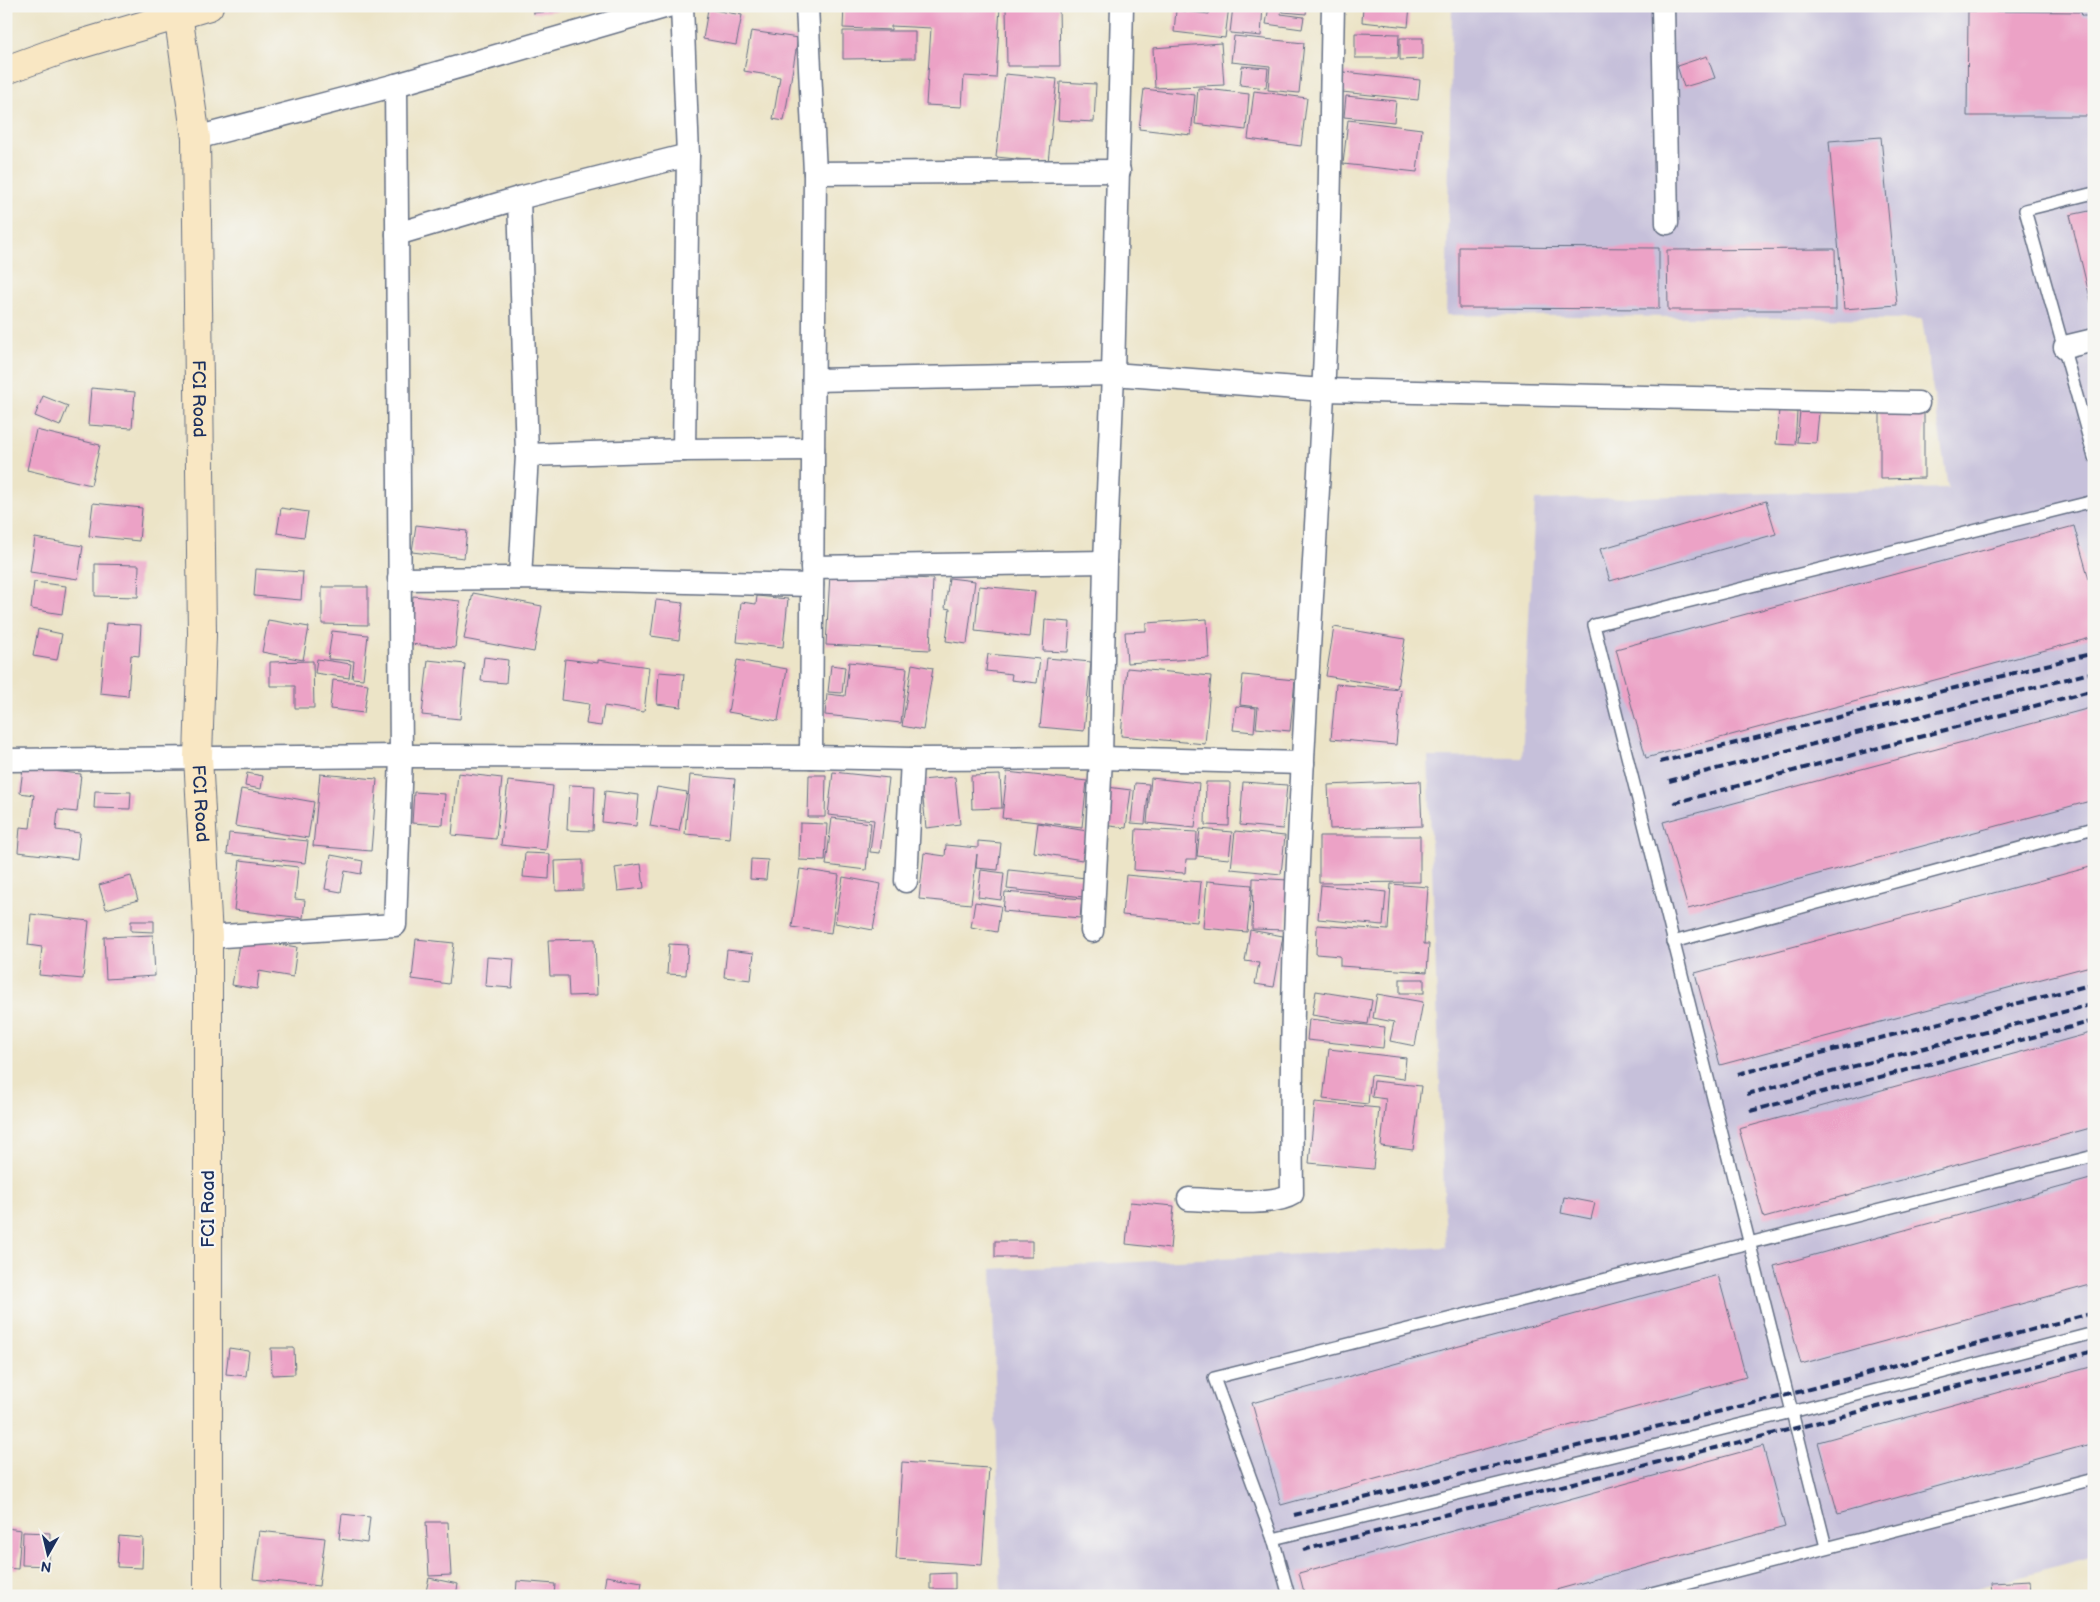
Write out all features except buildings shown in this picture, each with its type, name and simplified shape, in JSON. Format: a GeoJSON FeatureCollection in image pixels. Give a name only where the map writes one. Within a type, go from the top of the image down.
{"type":"FeatureCollection","features":[{"type":"Feature","properties":{"kind":"street"},"geometry":{"type":"LineString","coordinates":[[6,70],[64,49],[209,6]]}},
{"type":"Feature","properties":{"kind":"street"},"geometry":{"type":"LineString","coordinates":[[196,138],[396,85],[668,6]]}},
{"type":"Feature","properties":{"kind":"street"},"geometry":{"type":"LineString","coordinates":[[682,6],[688,155],[684,450]]}},
{"type":"Feature","properties":{"kind":"street"},"geometry":{"type":"LineString","coordinates":[[807,6],[815,173],[811,756]]}},
{"type":"Feature","properties":{"kind":"street"},"geometry":{"type":"LineString","coordinates":[[1092,931],[1101,758],[1105,562],[1119,171],[1122,6]]}},
{"type":"Feature","properties":{"kind":"street"},"geometry":{"type":"LineString","coordinates":[[1189,1199],[1268,1201],[1284,1199],[1292,1194],[1292,1043],[1303,764],[1324,390],[1334,6]]}},
{"type":"Feature","properties":{"kind":"street"},"geometry":{"type":"LineString","coordinates":[[1663,6],[1667,223]]}},
{"type":"Feature","properties":{"kind":"street","name":"FCI Road"},"geometry":{"type":"LineString","coordinates":[[178,14],[196,138],[202,634],[198,757],[208,937],[208,1596]]}},
{"type":"Feature","properties":{"kind":"street"},"geometry":{"type":"LineString","coordinates":[[208,937],[395,926],[401,756],[396,85]]}},
{"type":"Feature","properties":{"kind":"street"},"geometry":{"type":"LineString","coordinates":[[397,234],[519,198],[688,155]]}},
{"type":"Feature","properties":{"kind":"street"},"geometry":{"type":"LineString","coordinates":[[815,173],[1119,171]]}},
{"type":"Feature","properties":{"kind":"street"},"geometry":{"type":"LineString","coordinates":[[519,198],[527,455],[520,578]]}},
{"type":"Feature","properties":{"kind":"street"},"geometry":{"type":"LineString","coordinates":[[2065,347],[2094,340]]}},
{"type":"Feature","properties":{"kind":"street"},"geometry":{"type":"LineString","coordinates":[[814,380],[1113,374],[1324,390],[1918,403]]}},
{"type":"Feature","properties":{"kind":"street"},"geometry":{"type":"LineString","coordinates":[[527,455],[684,450],[813,449]]}},
{"type":"Feature","properties":{"kind":"street"},"geometry":{"type":"LineString","coordinates":[[399,579],[812,576],[1105,562]]}},
{"type":"Feature","properties":{"kind":"street"},"geometry":{"type":"LineString","coordinates":[[6,760],[198,757],[811,756],[912,759],[1101,758],[1303,764]]}},
{"type":"Feature","properties":{"kind":"street"},"geometry":{"type":"LineString","coordinates":[[906,881],[912,759]]}},
{"type":"Feature","properties":{"kind":"lane"},"geometry":{"type":"LineString","coordinates":[[2094,193],[2026,210],[2094,457]]}},
{"type":"Feature","properties":{"kind":"lane"},"geometry":{"type":"LineString","coordinates":[[1826,1547],[1594,625],[2094,501]]}},
{"type":"Feature","properties":{"kind":"lane"},"geometry":{"type":"LineString","coordinates":[[1673,942],[2094,828]]}},
{"type":"Feature","properties":{"kind":"lane"},"geometry":{"type":"LineString","coordinates":[[1289,1596],[1273,1539],[1214,1378],[2094,1156]]}},
{"type":"Feature","properties":{"kind":"lane"},"geometry":{"type":"LineString","coordinates":[[1273,1539],[1792,1412],[2094,1333]]}},
{"type":"Feature","properties":{"kind":"lane"},"geometry":{"type":"LineString","coordinates":[[1640,1596],[2094,1479]]}},
{"type":"Feature","properties":{"kind":"shaded area"},"geometry":{"type":"Polygon","coordinates":[[[1452,6],[2094,6],[2094,1556],[1947,1596],[1001,1596],[992,1269],[1446,1247],[1428,757],[1522,758],[1535,500],[1948,488],[1922,319],[1446,315],[1452,6]]]}},
{"type":"Feature","properties":{"kind":"railway"},"geometry":{"type":"LineString","coordinates":[[1660,762],[2094,653]]}},
{"type":"Feature","properties":{"kind":"railway"},"geometry":{"type":"LineString","coordinates":[[1669,781],[2094,672]]}},
{"type":"Feature","properties":{"kind":"railway"},"geometry":{"type":"LineString","coordinates":[[1674,803],[2094,690]]}},
{"type":"Feature","properties":{"kind":"railway"},"geometry":{"type":"LineString","coordinates":[[1738,1074],[2094,984]]}},
{"type":"Feature","properties":{"kind":"railway"},"geometry":{"type":"LineString","coordinates":[[1747,1094],[2094,1004]]}},
{"type":"Feature","properties":{"kind":"railway"},"geometry":{"type":"LineString","coordinates":[[1750,1111],[2094,1021]]}},
{"type":"Feature","properties":{"kind":"railway"},"geometry":{"type":"LineString","coordinates":[[1294,1515],[1787,1395],[2094,1313]]}},
{"type":"Feature","properties":{"kind":"railway"},"geometry":{"type":"LineString","coordinates":[[1303,1550],[1796,1428],[2094,1351]]}}]}
